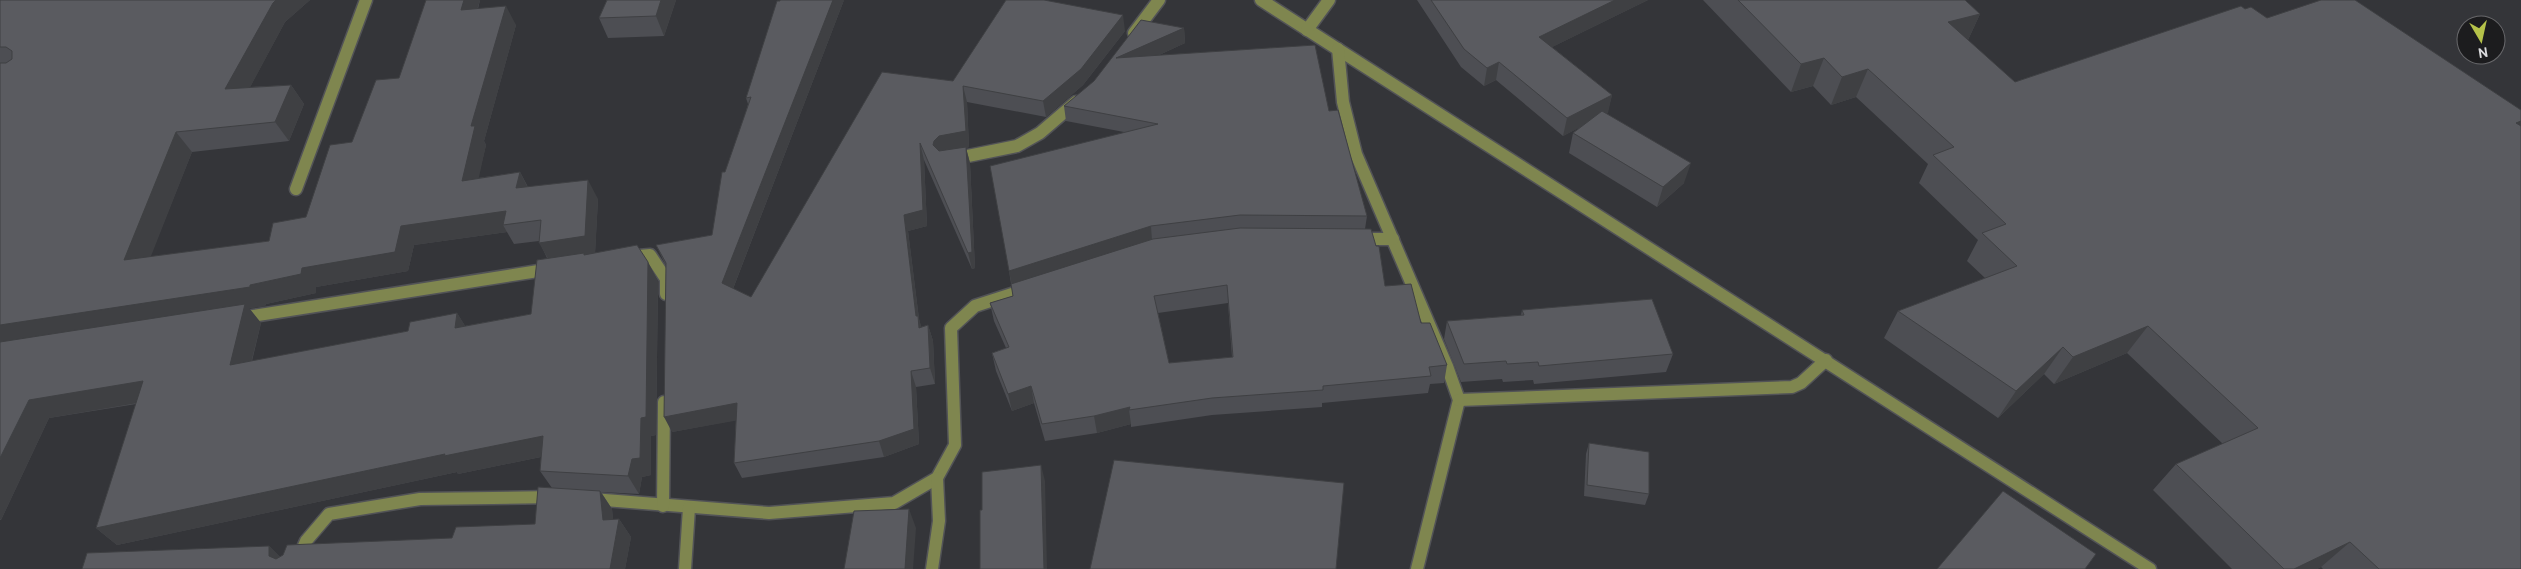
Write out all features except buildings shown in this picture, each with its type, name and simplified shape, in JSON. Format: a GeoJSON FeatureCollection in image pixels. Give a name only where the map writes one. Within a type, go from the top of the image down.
{"type":"FeatureCollection","features":[{"type":"Feature","properties":{"kind":"street"},"geometry":{"type":"LineString","coordinates":[[296,189],[366,0]]}},
{"type":"Feature","properties":{"kind":"street"},"geometry":{"type":"LineString","coordinates":[[1126,43],[1159,0]]}},
{"type":"Feature","properties":{"kind":"street"},"geometry":{"type":"LineString","coordinates":[[1261,0],[2150,569]]}},
{"type":"Feature","properties":{"kind":"street"},"geometry":{"type":"LineString","coordinates":[[1307,30],[1326,7],[1329,0]]}},
{"type":"Feature","properties":{"kind":"street"},"geometry":{"type":"LineString","coordinates":[[1338,49],[1338,73],[1347,126],[1356,154],[1447,366],[1458,400],[1417,569]]}},
{"type":"Feature","properties":{"kind":"street"},"geometry":{"type":"LineString","coordinates":[[945,160],[1017,146],[1040,133],[1082,97]]}},
{"type":"Feature","properties":{"kind":"street"},"geometry":{"type":"LineString","coordinates":[[1345,239],[1393,239]]}},
{"type":"Feature","properties":{"kind":"street"},"geometry":{"type":"LineString","coordinates":[[614,259],[650,254],[666,279],[666,308]]}},
{"type":"Feature","properties":{"kind":"street"},"geometry":{"type":"LineString","coordinates":[[224,320],[566,267]]}},
{"type":"Feature","properties":{"kind":"street"},"geometry":{"type":"LineString","coordinates":[[294,569],[306,541],[329,514],[420,499],[575,498],[768,513],[894,503],[937,478],[955,445],[951,328],[975,306],[1041,285]]}},
{"type":"Feature","properties":{"kind":"street"},"geometry":{"type":"LineString","coordinates":[[1458,400],[1792,387],[1801,383],[1826,360]]}},
{"type":"Feature","properties":{"kind":"street"},"geometry":{"type":"LineString","coordinates":[[663,506],[665,388]]}},
{"type":"Feature","properties":{"kind":"street"},"geometry":{"type":"LineString","coordinates":[[932,569],[939,521],[937,478]]}},
{"type":"Feature","properties":{"kind":"street"},"geometry":{"type":"LineString","coordinates":[[685,569],[689,508]]}}]}
